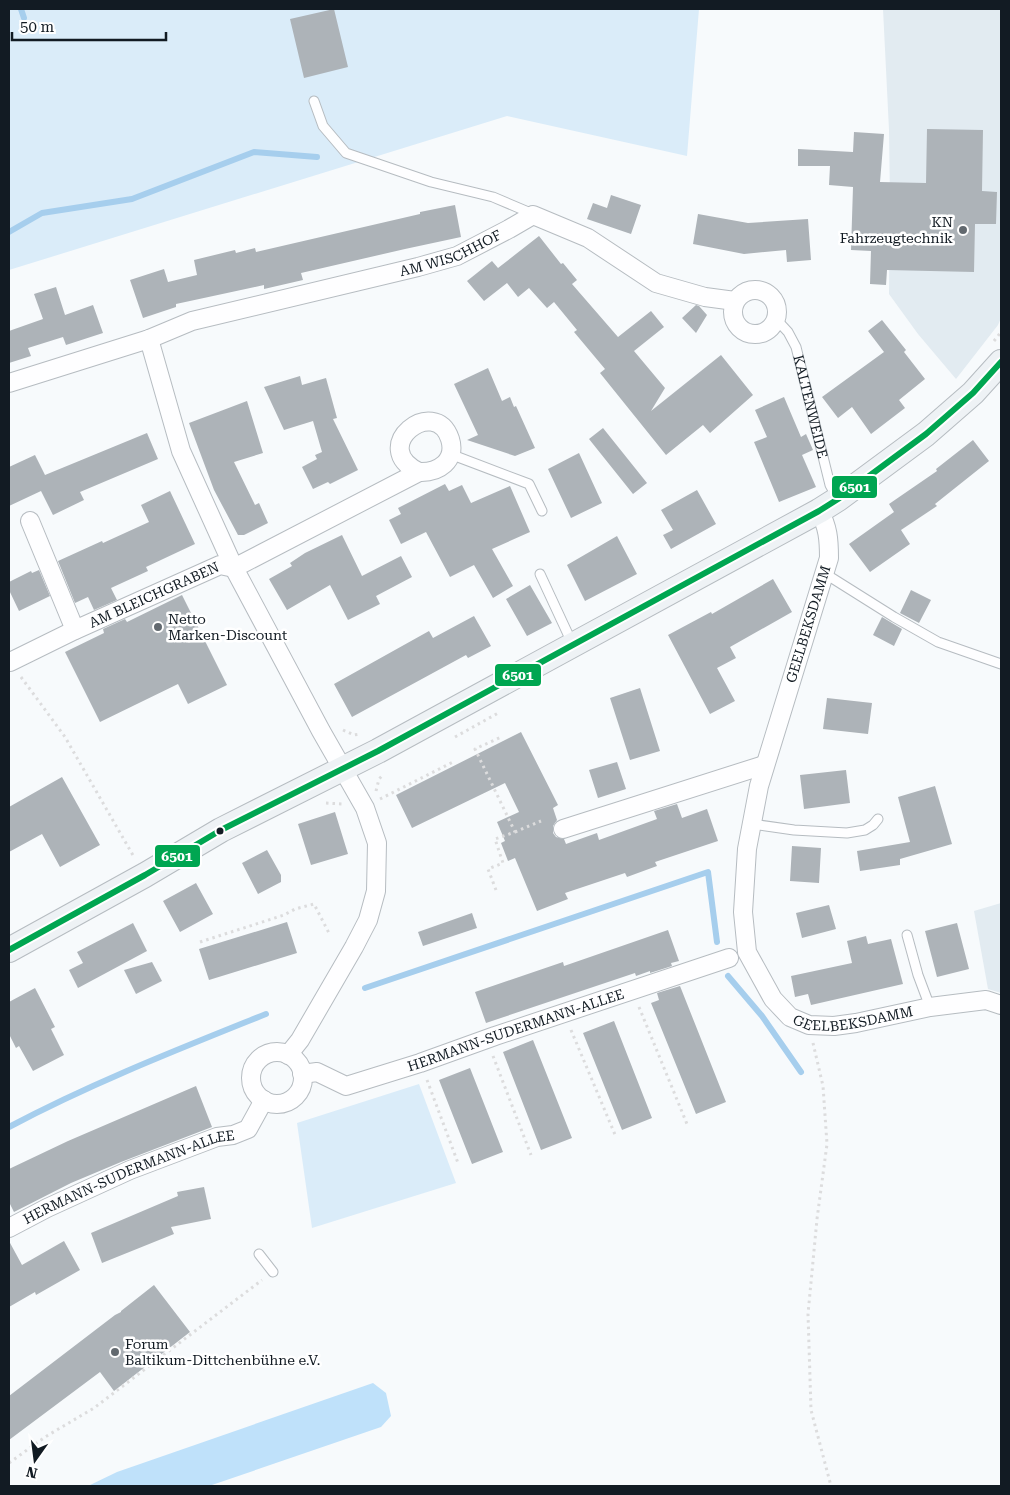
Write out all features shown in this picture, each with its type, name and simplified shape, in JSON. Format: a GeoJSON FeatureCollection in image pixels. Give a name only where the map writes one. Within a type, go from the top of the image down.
{"type":"FeatureCollection","features":[{"type":"Feature","properties":{"kind":"main road"},"geometry":{"type":"LineString","coordinates":[[9,950],[145,875],[221,830],[344,768],[828,505],[926,434],[973,393],[996,354]]}},
{"type":"Feature","properties":{"kind":"street"},"geometry":{"type":"LineString","coordinates":[[533,214],[588,238],[656,283],[705,297],[735,301]]}},
{"type":"Feature","properties":{"kind":"street","name":"AM WISCHHOF"},"geometry":{"type":"LineString","coordinates":[[9,383],[149,339],[192,321],[457,256],[509,229],[533,214]]}},
{"type":"Feature","properties":{"kind":"street"},"geometry":{"type":"LineString","coordinates":[[753,289],[768,293],[777,304],[776,320],[767,331],[760,334],[746,332],[735,322],[733,308],[735,301],[740,295],[753,289]]}},
{"type":"Feature","properties":{"kind":"street"},"geometry":{"type":"LineString","coordinates":[[149,339],[181,451],[234,568],[321,731],[344,768],[365,808],[377,843],[376,891],[368,920],[354,948],[300,1040],[288,1055]]}},
{"type":"Feature","properties":{"kind":"street"},"geometry":{"type":"LineString","coordinates":[[234,568],[419,472],[439,469],[446,462],[450,454],[451,444],[448,434],[432,422],[422,422],[413,425],[401,440],[400,450],[404,460],[410,467],[419,472]]}},
{"type":"Feature","properties":{"kind":"street","name":"GEELBEKSDAMM"},"geometry":{"type":"LineString","coordinates":[[828,505],[826,523],[829,538],[829,558],[764,766],[747,849],[744,912],[747,952],[773,999],[790,1017],[809,1025],[834,1026],[856,1024],[930,1007],[986,1000],[1001,1005]]}},
{"type":"Feature","properties":{"kind":"street","name":"AM BLEICHGRABEN"},"geometry":{"type":"LineString","coordinates":[[30,521],[75,630]]}},
{"type":"Feature","properties":{"kind":"street","name":"AM BLEICHGRABEN"},"geometry":{"type":"LineString","coordinates":[[10,662],[75,630],[220,565],[234,568]]}},
{"type":"Feature","properties":{"kind":"street"},"geometry":{"type":"LineString","coordinates":[[563,829],[764,766]]}},
{"type":"Feature","properties":{"kind":"street","name":"HERMANN-SUDERMANN-ALLEE"},"geometry":{"type":"LineString","coordinates":[[302,1074],[317,1072],[346,1086],[420,1063],[729,958]]}},
{"type":"Feature","properties":{"kind":"street"},"geometry":{"type":"LineString","coordinates":[[280,1053],[288,1055],[297,1063],[302,1074],[300,1090],[295,1097],[280,1104],[264,1100],[258,1096],[251,1082],[254,1066],[265,1055],[280,1053]]}},
{"type":"Feature","properties":{"kind":"street","name":"HERMANN-SUDERMANN-ALLEE"},"geometry":{"type":"LineString","coordinates":[[9,1228],[47,1208],[130,1170],[217,1137],[233,1135],[248,1128],[264,1100]]}},
{"type":"Feature","properties":{"kind":"lane"},"geometry":{"type":"LineString","coordinates":[[314,101],[323,126],[346,153],[432,182],[493,197],[533,214]]}},
{"type":"Feature","properties":{"kind":"lane","name":"KALTENWEIDE"},"geometry":{"type":"LineString","coordinates":[[776,320],[788,332],[796,347],[830,485],[828,505]]}},
{"type":"Feature","properties":{"kind":"lane"},"geometry":{"type":"LineString","coordinates":[[450,454],[529,484],[542,511]]}},
{"type":"Feature","properties":{"kind":"lane"},"geometry":{"type":"LineString","coordinates":[[824,573],[938,642],[1001,664]]}},
{"type":"Feature","properties":{"kind":"lane"},"geometry":{"type":"LineString","coordinates":[[540,574],[573,645]]}},
{"type":"Feature","properties":{"kind":"lane"},"geometry":{"type":"LineString","coordinates":[[752,824],[794,830],[847,833],[864,830],[873,825],[878,818]]}},
{"type":"Feature","properties":{"kind":"lane"},"geometry":{"type":"LineString","coordinates":[[907,935],[918,975],[930,1007]]}},
{"type":"Feature","properties":{"kind":"lane"},"geometry":{"type":"LineString","coordinates":[[259,1254],[273,1272]]}},
{"type":"Feature","properties":{"kind":"path"},"geometry":{"type":"LineString","coordinates":[[996,354],[1001,332]]}},
{"type":"Feature","properties":{"kind":"path"},"geometry":{"type":"LineString","coordinates":[[10,662],[65,737],[145,875]]}},
{"type":"Feature","properties":{"kind":"path"},"geometry":{"type":"LineString","coordinates":[[501,737],[475,749],[515,832]]}},
{"type":"Feature","properties":{"kind":"path"},"geometry":{"type":"LineString","coordinates":[[377,800],[453,762]]}},
{"type":"Feature","properties":{"kind":"path"},"geometry":{"type":"LineString","coordinates":[[496,890],[488,869],[504,863],[495,839],[541,820]]}},
{"type":"Feature","properties":{"kind":"path"},"geometry":{"type":"LineString","coordinates":[[200,942],[314,904],[330,936]]}},
{"type":"Feature","properties":{"kind":"path"},"geometry":{"type":"LineString","coordinates":[[632,990],[687,1124]]}},
{"type":"Feature","properties":{"kind":"path"},"geometry":{"type":"LineString","coordinates":[[564,1013],[616,1137]]}},
{"type":"Feature","properties":{"kind":"path"},"geometry":{"type":"LineString","coordinates":[[809,1025],[823,1086],[826,1144],[808,1314],[810,1410],[831,1486]]}},
{"type":"Feature","properties":{"kind":"path"},"geometry":{"type":"LineString","coordinates":[[486,1039],[531,1155]]}},
{"type":"Feature","properties":{"kind":"path"},"geometry":{"type":"LineString","coordinates":[[420,1063],[458,1163]]}},
{"type":"Feature","properties":{"kind":"path"},"geometry":{"type":"LineString","coordinates":[[9,1463],[45,1437],[94,1408],[273,1272]]}},
{"type":"Feature","properties":{"kind":"shaded area"},"geometry":{"type":"Polygon","coordinates":[[[9,9],[699,9],[687,156],[507,116],[9,270],[9,9]]]}},
{"type":"Feature","properties":{"kind":"shaded area"},"geometry":{"type":"Polygon","coordinates":[[[883,9],[1001,9],[1001,318],[998,325],[956,379],[918,334],[889,294],[889,130],[883,9]]]}},
{"type":"Feature","properties":{"kind":"shaded area"},"geometry":{"type":"Polygon","coordinates":[[[1001,903],[1001,993],[988,989],[974,911],[1001,903]]]}},
{"type":"Feature","properties":{"kind":"shaded area"},"geometry":{"type":"Polygon","coordinates":[[[419,1084],[456,1183],[312,1228],[297,1123],[419,1084]]]}},
{"type":"Feature","properties":{"kind":"shaded area"},"geometry":{"type":"Polygon","coordinates":[[[373,1383],[386,1393],[391,1416],[381,1427],[209,1486],[88,1486],[117,1472],[373,1383]]]}},
{"type":"Feature","properties":{"kind":"building"},"geometry":{"type":"Polygon","coordinates":[[[334,9],[348,67],[304,78],[290,19],[334,9]]]}},
{"type":"Feature","properties":{"kind":"building"},"geometry":{"type":"Polygon","coordinates":[[[927,129],[983,130],[982,191],[997,192],[996,224],[975,224],[974,272],[887,270],[886,285],[870,284],[871,251],[851,250],[853,187],[829,185],[830,166],[798,166],[798,149],[853,152],[854,132],[884,134],[880,182],[926,183],[927,129]]]}},
{"type":"Feature","properties":{"kind":"building"},"geometry":{"type":"Polygon","coordinates":[[[611,195],[641,205],[631,234],[587,219],[593,203],[607,208],[611,195]]]}},
{"type":"Feature","properties":{"kind":"building"},"geometry":{"type":"Polygon","coordinates":[[[455,205],[461,237],[301,273],[303,280],[264,289],[264,285],[176,304],[176,307],[143,318],[130,280],[164,269],[168,282],[197,275],[194,260],[235,250],[236,253],[255,248],[256,252],[455,205]]]}},
{"type":"Feature","properties":{"kind":"building"},"geometry":{"type":"Polygon","coordinates":[[[698,214],[748,223],[808,219],[811,260],[787,262],[786,250],[744,254],[693,244],[698,214]]]}},
{"type":"Feature","properties":{"kind":"building"},"geometry":{"type":"Polygon","coordinates":[[[539,236],[561,264],[563,263],[577,280],[572,284],[618,337],[651,311],[664,327],[634,351],[665,388],[651,411],[721,355],[753,395],[710,433],[703,425],[666,455],[600,373],[605,369],[574,332],[577,330],[554,302],[547,308],[529,288],[518,297],[507,283],[484,301],[467,281],[492,261],[498,268],[539,236]]]}},
{"type":"Feature","properties":{"kind":"building"},"geometry":{"type":"Polygon","coordinates":[[[56,287],[65,315],[93,305],[103,333],[66,345],[63,337],[28,348],[31,356],[9,363],[9,331],[43,319],[34,294],[56,287]]]}},
{"type":"Feature","properties":{"kind":"building"},"geometry":{"type":"Polygon","coordinates":[[[696,305],[707,315],[696,333],[682,318],[696,305]]]}},
{"type":"Feature","properties":{"kind":"building"},"geometry":{"type":"Polygon","coordinates":[[[882,320],[906,350],[904,352],[925,379],[899,400],[905,408],[871,434],[852,407],[838,418],[822,397],[884,352],[868,331],[882,320]]]}},
{"type":"Feature","properties":{"kind":"building"},"geometry":{"type":"Polygon","coordinates":[[[488,368],[502,401],[510,397],[514,407],[516,406],[535,448],[515,456],[467,440],[478,435],[454,384],[488,368]]]}},
{"type":"Feature","properties":{"kind":"building"},"geometry":{"type":"Polygon","coordinates":[[[300,376],[302,385],[326,378],[337,418],[333,419],[358,470],[330,484],[328,482],[313,489],[302,467],[317,459],[315,455],[322,452],[313,421],[284,430],[264,387],[300,376]]]}},
{"type":"Feature","properties":{"kind":"building"},"geometry":{"type":"Polygon","coordinates":[[[784,397],[801,437],[806,434],[813,450],[802,455],[816,487],[779,502],[754,442],[767,437],[755,410],[784,397]]]}},
{"type":"Feature","properties":{"kind":"building"},"geometry":{"type":"Polygon","coordinates":[[[247,401],[263,453],[234,462],[255,505],[259,503],[268,523],[244,535],[238,535],[214,490],[189,423],[247,401]]]}},
{"type":"Feature","properties":{"kind":"building"},"geometry":{"type":"Polygon","coordinates":[[[603,428],[647,483],[633,494],[589,439],[603,428]]]}},
{"type":"Feature","properties":{"kind":"building"},"geometry":{"type":"Polygon","coordinates":[[[147,433],[158,459],[80,492],[84,500],[53,515],[41,491],[9,506],[9,467],[35,455],[45,475],[147,433]]]}},
{"type":"Feature","properties":{"kind":"building"},"geometry":{"type":"Polygon","coordinates":[[[973,440],[989,461],[935,504],[937,506],[901,530],[910,544],[870,572],[849,544],[894,512],[889,504],[937,471],[936,469],[973,440]]]}},
{"type":"Feature","properties":{"kind":"building"},"geometry":{"type":"Polygon","coordinates":[[[579,453],[602,503],[571,518],[548,469],[579,453]]]}},
{"type":"Feature","properties":{"kind":"building"},"geometry":{"type":"Polygon","coordinates":[[[445,484],[449,491],[462,485],[471,503],[510,486],[530,532],[492,549],[513,586],[493,598],[474,565],[450,577],[426,532],[401,544],[389,520],[401,514],[398,508],[445,484]]]}},
{"type":"Feature","properties":{"kind":"building"},"geometry":{"type":"Polygon","coordinates":[[[697,490],[716,524],[671,549],[663,535],[673,530],[661,510],[697,490]]]}},
{"type":"Feature","properties":{"kind":"building"},"geometry":{"type":"Polygon","coordinates":[[[170,491],[195,544],[146,567],[148,571],[111,588],[117,600],[94,610],[88,597],[75,603],[58,561],[149,522],[141,505],[170,491]]]}},
{"type":"Feature","properties":{"kind":"building"},"geometry":{"type":"Polygon","coordinates":[[[342,535],[362,576],[401,556],[412,577],[376,596],[380,604],[348,620],[330,585],[287,610],[269,579],[292,566],[290,563],[305,553],[342,535]]]}},
{"type":"Feature","properties":{"kind":"building"},"geometry":{"type":"Polygon","coordinates":[[[617,536],[637,574],[585,601],[567,565],[617,536]]]}},
{"type":"Feature","properties":{"kind":"building"},"geometry":{"type":"Polygon","coordinates":[[[39,570],[50,596],[19,611],[9,590],[9,582],[31,571],[32,573],[39,570]]]}},
{"type":"Feature","properties":{"kind":"building"},"geometry":{"type":"Polygon","coordinates":[[[773,579],[792,612],[730,647],[736,658],[717,668],[735,701],[710,714],[668,635],[711,612],[712,614],[773,579]]]}},
{"type":"Feature","properties":{"kind":"building"},"geometry":{"type":"Polygon","coordinates":[[[530,585],[552,623],[527,636],[506,599],[530,585]]]}},
{"type":"Feature","properties":{"kind":"building"},"geometry":{"type":"Polygon","coordinates":[[[911,590],[931,600],[919,623],[900,613],[911,590]]]}},
{"type":"Feature","properties":{"kind":"building","name":"Netto Marken-Discount"},"geometry":{"type":"Polygon","coordinates":[[[182,595],[227,685],[188,704],[178,684],[100,722],[65,652],[104,633],[103,629],[125,619],[127,622],[182,595]]]}},
{"type":"Feature","properties":{"kind":"building"},"geometry":{"type":"Polygon","coordinates":[[[474,616],[491,646],[468,658],[466,655],[352,717],[334,684],[429,631],[433,638],[474,616]]]}},
{"type":"Feature","properties":{"kind":"building"},"geometry":{"type":"Polygon","coordinates":[[[882,617],[902,629],[894,646],[873,635],[882,617]]]}},
{"type":"Feature","properties":{"kind":"building"},"geometry":{"type":"Polygon","coordinates":[[[640,688],[660,751],[630,760],[610,698],[640,688]]]}},
{"type":"Feature","properties":{"kind":"building"},"geometry":{"type":"Polygon","coordinates":[[[827,698],[872,703],[868,734],[823,729],[827,698]]]}},
{"type":"Feature","properties":{"kind":"building"},"geometry":{"type":"Polygon","coordinates":[[[521,732],[558,805],[553,808],[557,820],[553,826],[553,833],[556,837],[564,839],[566,844],[597,833],[599,840],[657,819],[654,811],[677,804],[682,818],[707,809],[718,841],[655,862],[657,866],[627,877],[625,873],[565,893],[568,899],[537,911],[515,858],[508,861],[501,843],[505,841],[497,822],[519,812],[505,783],[412,828],[396,795],[521,732]]]}},
{"type":"Feature","properties":{"kind":"building"},"geometry":{"type":"Polygon","coordinates":[[[617,762],[626,789],[598,798],[589,770],[617,762]]]}},
{"type":"Feature","properties":{"kind":"building"},"geometry":{"type":"Polygon","coordinates":[[[846,770],[850,803],[804,809],[800,775],[846,770]]]}},
{"type":"Feature","properties":{"kind":"building"},"geometry":{"type":"Polygon","coordinates":[[[62,777],[100,845],[60,867],[42,834],[9,852],[9,807],[62,777]]]}},
{"type":"Feature","properties":{"kind":"building"},"geometry":{"type":"Polygon","coordinates":[[[935,786],[952,844],[900,859],[900,865],[860,871],[857,851],[910,842],[898,797],[935,786]]]}},
{"type":"Feature","properties":{"kind":"building"},"geometry":{"type":"Polygon","coordinates":[[[335,812],[348,854],[311,865],[298,824],[335,812]]]}},
{"type":"Feature","properties":{"kind":"building"},"geometry":{"type":"Polygon","coordinates":[[[792,846],[821,848],[819,883],[790,881],[792,846]]]}},
{"type":"Feature","properties":{"kind":"building"},"geometry":{"type":"Polygon","coordinates":[[[267,850],[281,875],[281,882],[258,894],[242,863],[267,850]]]}},
{"type":"Feature","properties":{"kind":"building"},"geometry":{"type":"Polygon","coordinates":[[[196,883],[213,914],[180,932],[163,901],[196,883]]]}},
{"type":"Feature","properties":{"kind":"building"},"geometry":{"type":"Polygon","coordinates":[[[829,905],[836,929],[802,938],[796,913],[829,905]]]}},
{"type":"Feature","properties":{"kind":"building"},"geometry":{"type":"Polygon","coordinates":[[[472,913],[477,928],[423,946],[418,932],[472,913]]]}},
{"type":"Feature","properties":{"kind":"building"},"geometry":{"type":"Polygon","coordinates":[[[287,922],[297,953],[209,980],[199,949],[287,922]]]}},
{"type":"Feature","properties":{"kind":"building"},"geometry":{"type":"Polygon","coordinates":[[[133,923],[147,951],[78,988],[69,970],[83,963],[77,952],[133,923]]]}},
{"type":"Feature","properties":{"kind":"building"},"geometry":{"type":"Polygon","coordinates":[[[957,923],[969,969],[937,977],[925,931],[957,923]]]}},
{"type":"Feature","properties":{"kind":"building"},"geometry":{"type":"Polygon","coordinates":[[[668,930],[679,961],[671,963],[672,966],[636,976],[635,973],[486,1023],[475,992],[563,962],[564,966],[668,930]]]}},
{"type":"Feature","properties":{"kind":"building"},"geometry":{"type":"Polygon","coordinates":[[[866,936],[868,944],[891,939],[903,984],[811,1005],[808,994],[795,997],[791,976],[852,963],[847,941],[866,936]]]}},
{"type":"Feature","properties":{"kind":"building"},"geometry":{"type":"Polygon","coordinates":[[[152,962],[162,981],[136,994],[124,970],[152,962]]]}},
{"type":"Feature","properties":{"kind":"building"},"geometry":{"type":"Polygon","coordinates":[[[680,986],[726,1102],[696,1114],[651,1003],[659,1000],[657,993],[680,986]]]}},
{"type":"Feature","properties":{"kind":"building"},"geometry":{"type":"Polygon","coordinates":[[[35,988],[55,1027],[51,1029],[64,1055],[33,1071],[19,1046],[16,1048],[9,1034],[9,1002],[35,988]]]}},
{"type":"Feature","properties":{"kind":"building"},"geometry":{"type":"Polygon","coordinates":[[[614,1021],[652,1118],[622,1130],[583,1033],[614,1021]]]}},
{"type":"Feature","properties":{"kind":"building"},"geometry":{"type":"Polygon","coordinates":[[[533,1040],[572,1138],[541,1150],[503,1052],[533,1040]]]}},
{"type":"Feature","properties":{"kind":"building"},"geometry":{"type":"Polygon","coordinates":[[[470,1068],[503,1152],[472,1164],[439,1080],[470,1068]]]}},
{"type":"Feature","properties":{"kind":"building"},"geometry":{"type":"Polygon","coordinates":[[[196,1086],[212,1127],[71,1183],[14,1212],[9,1202],[9,1169],[68,1141],[196,1086]]]}},
{"type":"Feature","properties":{"kind":"building"},"geometry":{"type":"Polygon","coordinates":[[[204,1187],[211,1219],[171,1227],[174,1234],[102,1263],[91,1233],[178,1196],[177,1192],[204,1187]]]}},
{"type":"Feature","properties":{"kind":"building"},"geometry":{"type":"Polygon","coordinates":[[[9,1241],[22,1265],[64,1241],[80,1270],[36,1295],[35,1292],[9,1307],[9,1241]]]}},
{"type":"Feature","properties":{"kind":"building","name":"Forum Baltikum-Dittchenbühne e.V."},"geometry":{"type":"Polygon","coordinates":[[[154,1285],[190,1332],[114,1391],[100,1372],[9,1440],[9,1396],[154,1285]]]}},
{"type":"Feature","properties":{"kind":"waterway"},"geometry":{"type":"LineString","coordinates":[[21,9],[24,18]]}},
{"type":"Feature","properties":{"kind":"waterway"},"geometry":{"type":"LineString","coordinates":[[9,232],[42,213],[132,199],[254,152],[317,157]]}},
{"type":"Feature","properties":{"kind":"waterway"},"geometry":{"type":"LineString","coordinates":[[365,988],[708,872],[717,942]]}},
{"type":"Feature","properties":{"kind":"waterway"},"geometry":{"type":"LineString","coordinates":[[728,976],[762,1016],[801,1072]]}},
{"type":"Feature","properties":{"kind":"waterway"},"geometry":{"type":"LineString","coordinates":[[9,1127],[104,1081],[266,1014]]}},
{"type":"Feature","properties":{"kind":"transit line","name":"6501"},"geometry":{"type":"LineString","coordinates":[[9,950],[145,875],[221,830],[378,751],[819,511],[926,434],[973,393],[1001,362]]}},
{"type":"Feature","properties":{"kind":"place","name":"KN Fahrzeugtechnik"},"geometry":{"type":"Point","coordinates":[963,230]}},
{"type":"Feature","properties":{"kind":"place","name":"Netto Marken-Discount"},"geometry":{"type":"Point","coordinates":[158,627]}},
{"type":"Feature","properties":{"kind":"place","name":"Forum Baltikum-Dittchenbühne e.V."},"geometry":{"type":"Point","coordinates":[115,1352]}}]}
